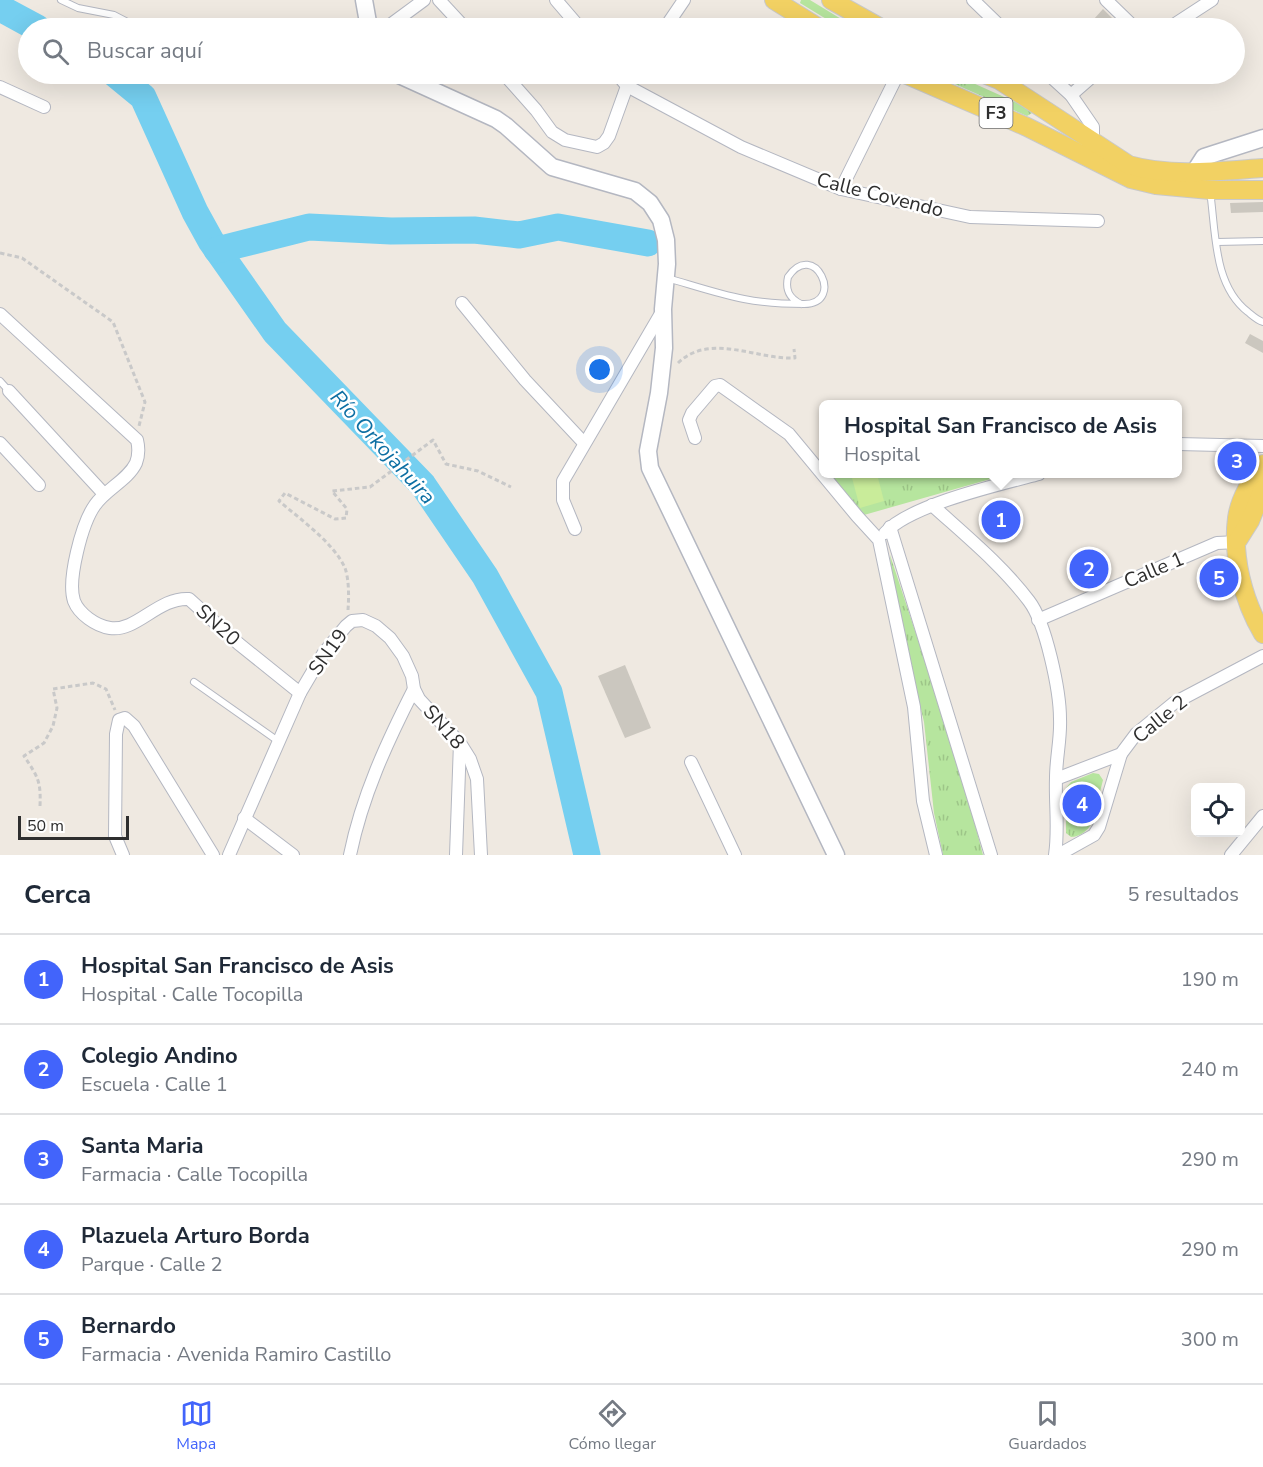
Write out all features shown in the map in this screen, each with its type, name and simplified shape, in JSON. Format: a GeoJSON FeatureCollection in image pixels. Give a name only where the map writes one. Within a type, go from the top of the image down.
{"type":"FeatureCollection","features":[{"type":"Feature","properties":{"kind":"main road"},"geometry":{"type":"LineString","coordinates":[[364,0],[367,18]]}},
{"type":"Feature","properties":{"kind":"main road"},"geometry":{"type":"LineString","coordinates":[[774,0],[803,18]]}},
{"type":"Feature","properties":{"kind":"main road"},"geometry":{"type":"LineString","coordinates":[[831,0],[860,18]]}},
{"type":"Feature","properties":{"kind":"main road"},"geometry":{"type":"LineString","coordinates":[[419,84],[496,119],[552,167],[635,191],[650,203],[661,220],[666,240],[667,278],[663,309],[664,348],[659,393],[648,451],[650,468],[835,855]]}},
{"type":"Feature","properties":{"kind":"main road","name":"F3"},"geometry":{"type":"LineString","coordinates":[[928,84],[1027,127],[1129,165],[1150,169],[1195,171],[1263,168]]}},
{"type":"Feature","properties":{"kind":"main road","name":"F3"},"geometry":{"type":"LineString","coordinates":[[1004,84],[1089,149],[1139,181],[1156,185],[1210,190],[1263,190]]}},
{"type":"Feature","properties":{"kind":"main road"},"geometry":{"type":"LineString","coordinates":[[1195,171],[1204,157],[1263,138]]}},
{"type":"Feature","properties":{"kind":"main road"},"geometry":{"type":"LineString","coordinates":[[1210,190],[1219,180],[1236,170]]}},
{"type":"Feature","properties":{"kind":"main road"},"geometry":{"type":"LineString","coordinates":[[1261,628],[1245,593],[1239,569],[1237,518],[1248,485],[1263,464]]}},
{"type":"Feature","properties":{"kind":"main road"},"geometry":{"type":"LineString","coordinates":[[1238,542],[1250,521],[1263,489]]}},
{"type":"Feature","properties":{"kind":"street"},"geometry":{"type":"LineString","coordinates":[[400,18],[424,0]]}},
{"type":"Feature","properties":{"kind":"street"},"geometry":{"type":"LineString","coordinates":[[440,0],[456,18]]}},
{"type":"Feature","properties":{"kind":"street"},"geometry":{"type":"LineString","coordinates":[[556,0],[571,18]]}},
{"type":"Feature","properties":{"kind":"street"},"geometry":{"type":"LineString","coordinates":[[672,18],[684,0]]}},
{"type":"Feature","properties":{"kind":"street"},"geometry":{"type":"LineString","coordinates":[[973,0],[992,18]]}},
{"type":"Feature","properties":{"kind":"street"},"geometry":{"type":"LineString","coordinates":[[1106,0],[1125,18]]}},
{"type":"Feature","properties":{"kind":"street"},"geometry":{"type":"LineString","coordinates":[[1184,18],[1212,0]]}},
{"type":"Feature","properties":{"kind":"street"},"geometry":{"type":"LineString","coordinates":[[513,84],[552,132],[565,140],[597,147],[609,136],[627,86]]}},
{"type":"Feature","properties":{"kind":"street"},"geometry":{"type":"LineString","coordinates":[[841,189],[893,84]]}},
{"type":"Feature","properties":{"kind":"street"},"geometry":{"type":"LineString","coordinates":[[1059,84],[1071,95],[1093,127],[1089,149]]}},
{"type":"Feature","properties":{"kind":"street"},"geometry":{"type":"LineString","coordinates":[[1071,95],[1084,84]]}},
{"type":"Feature","properties":{"kind":"street","name":"Calle Covendo"},"geometry":{"type":"LineString","coordinates":[[627,86],[741,147],[841,189],[970,217],[1098,221]]}},
{"type":"Feature","properties":{"kind":"street"},"geometry":{"type":"LineString","coordinates":[[0,87],[44,107]]}},
{"type":"Feature","properties":{"kind":"street"},"geometry":{"type":"LineString","coordinates":[[462,303],[525,380],[584,444]]}},
{"type":"Feature","properties":{"kind":"street"},"geometry":{"type":"LineString","coordinates":[[575,529],[563,500],[563,481],[663,309]]}},
{"type":"Feature","properties":{"kind":"street"},"geometry":{"type":"LineString","coordinates":[[0,314],[136,440]]}},
{"type":"Feature","properties":{"kind":"street"},"geometry":{"type":"LineString","coordinates":[[695,438],[689,420],[692,413],[715,386],[720,385],[789,434],[819,470]]}},
{"type":"Feature","properties":{"kind":"street"},"geometry":{"type":"LineString","coordinates":[[9,391],[104,494]]}},
{"type":"Feature","properties":{"kind":"street","name":"SN20"},"geometry":{"type":"LineString","coordinates":[[136,440],[139,449],[136,462],[130,471],[93,507],[83,527],[76,554],[72,588],[75,602],[83,614],[96,623],[111,628],[128,625],[168,601],[189,598],[239,644],[300,693]]}},
{"type":"Feature","properties":{"kind":"street"},"geometry":{"type":"LineString","coordinates":[[0,443],[39,485]]}},
{"type":"Feature","properties":{"kind":"street"},"geometry":{"type":"LineString","coordinates":[[1182,444],[1263,446]]}},
{"type":"Feature","properties":{"kind":"street"},"geometry":{"type":"LineString","coordinates":[[825,478],[879,540],[914,707],[923,801],[936,855]]}},
{"type":"Feature","properties":{"kind":"street"},"geometry":{"type":"LineString","coordinates":[[879,540],[890,527],[932,505],[1025,478]]}},
{"type":"Feature","properties":{"kind":"street"},"geometry":{"type":"LineString","coordinates":[[932,505],[1013,583],[1031,603],[1038,620],[1053,663],[1060,718],[1056,778],[1057,855]]}},
{"type":"Feature","properties":{"kind":"street"},"geometry":{"type":"LineString","coordinates":[[890,527],[992,855]]}},
{"type":"Feature","properties":{"kind":"street","name":"Calle 1"},"geometry":{"type":"LineString","coordinates":[[1038,620],[1217,543],[1238,542]]}},
{"type":"Feature","properties":{"kind":"street","name":"SN19"},"geometry":{"type":"LineString","coordinates":[[229,855],[300,693],[323,654],[346,626],[352,621],[363,620]]}},
{"type":"Feature","properties":{"kind":"street","name":"SN18"},"geometry":{"type":"LineString","coordinates":[[363,620],[376,626],[390,638],[403,656],[419,699],[460,744],[470,759],[477,779],[481,855]]}},
{"type":"Feature","properties":{"kind":"street","name":"Calle 2"},"geometry":{"type":"LineString","coordinates":[[1056,778],[1120,754],[1136,734],[1174,703],[1263,656]]}},
{"type":"Feature","properties":{"kind":"street"},"geometry":{"type":"LineString","coordinates":[[350,855],[370,783],[392,731],[414,689]]}},
{"type":"Feature","properties":{"kind":"street"},"geometry":{"type":"LineString","coordinates":[[123,855],[115,836],[116,734],[119,720],[125,718],[134,726],[213,855]]}},
{"type":"Feature","properties":{"kind":"street"},"geometry":{"type":"LineString","coordinates":[[456,855],[460,744]]}},
{"type":"Feature","properties":{"kind":"street"},"geometry":{"type":"LineString","coordinates":[[1057,855],[1094,835],[1099,827],[1120,754]]}},
{"type":"Feature","properties":{"kind":"street"},"geometry":{"type":"LineString","coordinates":[[691,762],[735,855]]}},
{"type":"Feature","properties":{"kind":"street"},"geometry":{"type":"LineString","coordinates":[[1231,855],[1263,816]]}},
{"type":"Feature","properties":{"kind":"street"},"geometry":{"type":"LineString","coordinates":[[244,818],[292,855]]}},
{"type":"Feature","properties":{"kind":"lane"},"geometry":{"type":"LineString","coordinates":[[61,0],[78,8],[120,18]]}},
{"type":"Feature","properties":{"kind":"lane"},"geometry":{"type":"LineString","coordinates":[[1210,190],[1224,282],[1241,307],[1263,322]]}},
{"type":"Feature","properties":{"kind":"lane"},"geometry":{"type":"LineString","coordinates":[[1217,242],[1263,241]]}},
{"type":"Feature","properties":{"kind":"lane"},"geometry":{"type":"LineString","coordinates":[[667,278],[744,300],[783,304],[801,304],[807,304],[818,300],[825,284],[821,273],[810,266],[797,267],[788,277],[787,290],[790,296],[801,304]]}},
{"type":"Feature","properties":{"kind":"lane"},"geometry":{"type":"LineString","coordinates":[[0,381],[9,391]]}},
{"type":"Feature","properties":{"kind":"lane"},"geometry":{"type":"LineString","coordinates":[[194,682],[278,741]]}},
{"type":"Feature","properties":{"kind":"path"},"geometry":{"type":"LineString","coordinates":[[0,253],[22,258],[113,322],[146,402],[136,440]]}},
{"type":"Feature","properties":{"kind":"path"},"geometry":{"type":"LineString","coordinates":[[674,369],[679,361],[702,349],[728,348],[779,359],[795,358],[794,349]]}},
{"type":"Feature","properties":{"kind":"path"},"geometry":{"type":"LineString","coordinates":[[346,626],[349,598],[345,568],[326,541],[279,501],[285,493],[335,519],[346,518],[347,509],[332,491],[370,488],[432,440],[446,464],[478,471],[511,487]]}},
{"type":"Feature","properties":{"kind":"path"},"geometry":{"type":"LineString","coordinates":[[40,806],[40,786],[24,756],[44,743],[53,726],[57,708],[53,689],[93,683],[106,689],[119,720]]}},
{"type":"Feature","properties":{"kind":"green space"},"geometry":{"type":"Polygon","coordinates":[[[801,0],[810,0],[840,18],[825,18],[800,3],[801,0]]]}},
{"type":"Feature","properties":{"kind":"green space"},"geometry":{"type":"Polygon","coordinates":[[[955,84],[975,84],[1031,109],[1032,113],[1027,116],[955,84]]]}},
{"type":"Feature","properties":{"kind":"green space"},"geometry":{"type":"Polygon","coordinates":[[[833,478],[994,478],[864,515],[833,478]]]}},
{"type":"Feature","properties":{"kind":"green space"},"geometry":{"type":"Polygon","coordinates":[[[852,478],[878,478],[884,501],[860,508],[852,478]]]}},
{"type":"Feature","properties":{"kind":"green space"},"geometry":{"type":"Polygon","coordinates":[[[890,555],[960,767],[983,855],[943,855],[934,813],[924,722],[893,590],[890,555]]]}},
{"type":"Feature","properties":{"kind":"green space"},"geometry":{"type":"Polygon","coordinates":[[[1093,773],[1099,774],[1103,780],[1092,823],[1083,833],[1071,837],[1066,833],[1066,788],[1071,782],[1093,773]]]}},
{"type":"Feature","properties":{"kind":"building"},"geometry":{"type":"Polygon","coordinates":[[[1103,9],[1112,18],[1095,18],[1103,9]]]}},
{"type":"Feature","properties":{"kind":"building"},"geometry":{"type":"Polygon","coordinates":[[[1263,202],[1263,212],[1231,213],[1230,203],[1263,202]]]}},
{"type":"Feature","properties":{"kind":"building"},"geometry":{"type":"Polygon","coordinates":[[[1250,334],[1263,341],[1263,353],[1245,343],[1250,334]]]}},
{"type":"Feature","properties":{"kind":"building"},"geometry":{"type":"Polygon","coordinates":[[[625,665],[651,728],[625,738],[598,676],[625,665]]]}},
{"type":"Feature","properties":{"kind":"waterway","name":"Río Orkojahuira"},"geometry":{"type":"LineString","coordinates":[[0,8],[18,18]]}},
{"type":"Feature","properties":{"kind":"waterway","name":"Río Orkojahuira"},"geometry":{"type":"LineString","coordinates":[[127,84],[143,97],[195,212],[211,241],[275,332],[423,485],[485,576],[549,692],[587,855]]}},
{"type":"Feature","properties":{"kind":"waterway"},"geometry":{"type":"LineString","coordinates":[[217,250],[309,227],[391,231],[474,230],[519,235],[558,227],[648,243]]}},
{"type":"Feature","properties":{"kind":"place","name":"Santa Maria"},"geometry":{"type":"Point","coordinates":[1237,461]}},
{"type":"Feature","properties":{"kind":"place","name":"Hospital San Francisco de Asis"},"geometry":{"type":"Point","coordinates":[1001,520]}},
{"type":"Feature","properties":{"kind":"place","name":"Colegio Andino"},"geometry":{"type":"Point","coordinates":[1089,569]}},
{"type":"Feature","properties":{"kind":"place","name":"Bernardo"},"geometry":{"type":"Point","coordinates":[1219,578]}},
{"type":"Feature","properties":{"kind":"place","name":"Plazuela Arturo Borda"},"geometry":{"type":"Point","coordinates":[1082,804]}}]}
